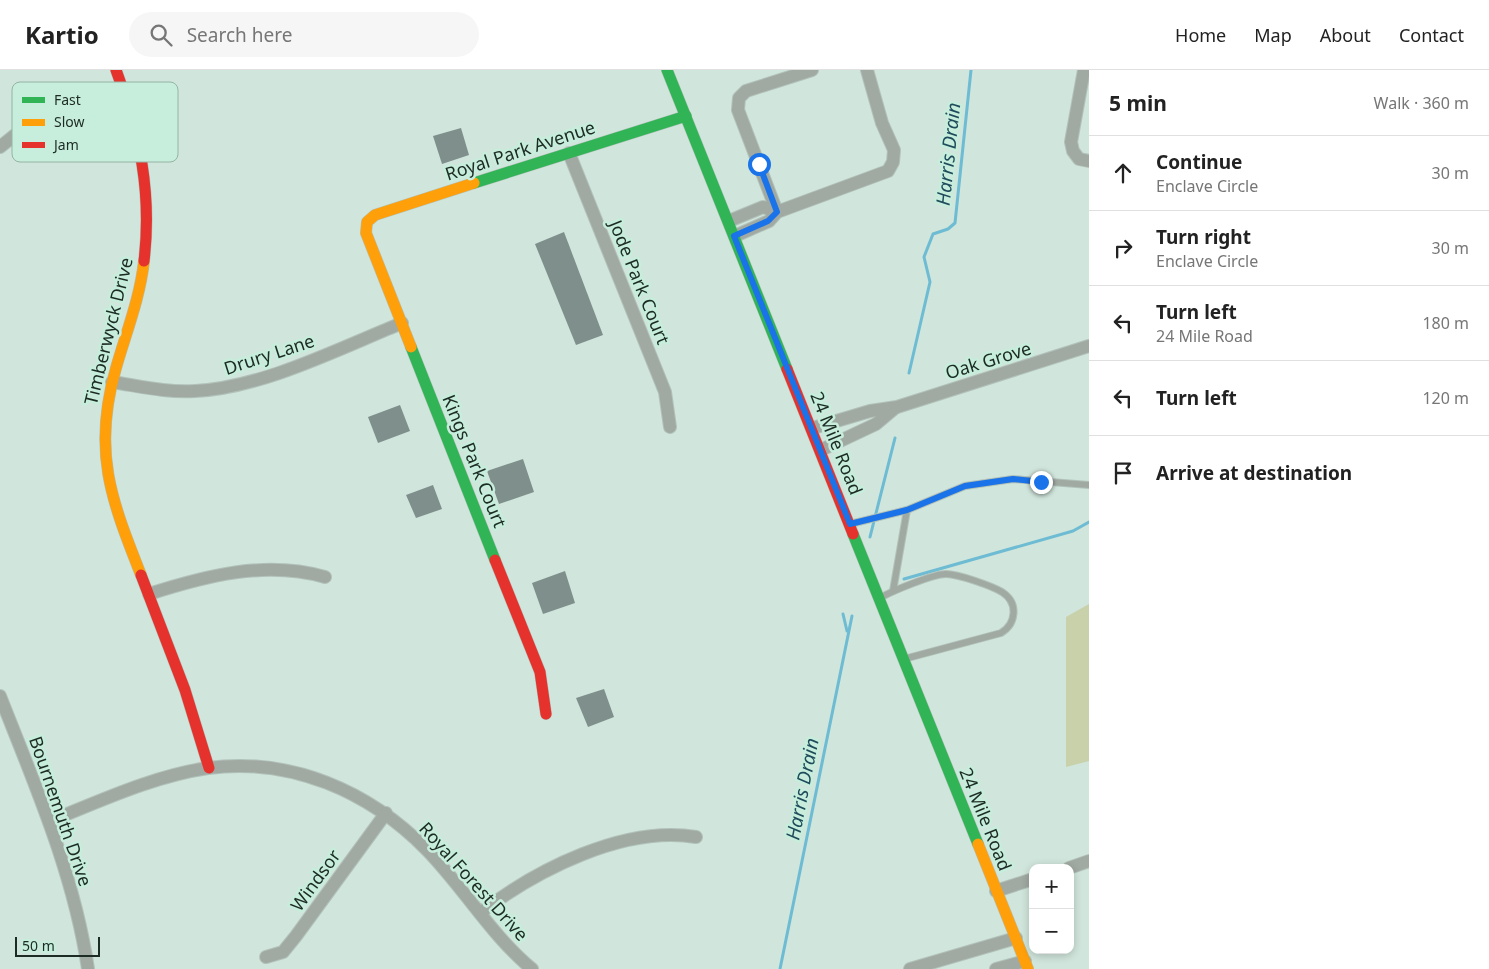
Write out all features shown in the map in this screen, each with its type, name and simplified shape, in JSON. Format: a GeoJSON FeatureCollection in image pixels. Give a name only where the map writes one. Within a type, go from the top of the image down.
{"type":"FeatureCollection","features":[{"type":"Feature","properties":{"kind":"street","name":"Timberwyck Drive"},"geometry":{"type":"LineString","coordinates":[[116,70],[121,82]]}},
{"type":"Feature","properties":{"kind":"street","name":"24 Mile Road"},"geometry":{"type":"LineString","coordinates":[[667,70],[1026,965]]}},
{"type":"Feature","properties":{"kind":"street"},"geometry":{"type":"LineString","coordinates":[[777,212],[738,110],[739,98],[746,91],[812,70]]}},
{"type":"Feature","properties":{"kind":"street"},"geometry":{"type":"LineString","coordinates":[[734,236],[768,221],[777,212],[888,171],[893,162],[894,150],[882,123],[867,70]]}},
{"type":"Feature","properties":{"kind":"street"},"geometry":{"type":"LineString","coordinates":[[1084,70],[1071,142],[1073,151],[1084,160]]}},
{"type":"Feature","properties":{"kind":"street","name":"Royal Park Avenue"},"geometry":{"type":"LineString","coordinates":[[367,222],[375,215],[686,116]]}},
{"type":"Feature","properties":{"kind":"street"},"geometry":{"type":"LineString","coordinates":[[0,147],[12,137]]}},
{"type":"Feature","properties":{"kind":"street","name":"Jode Park Court"},"geometry":{"type":"LineString","coordinates":[[569,153],[665,392],[670,427]]}},
{"type":"Feature","properties":{"kind":"street","name":"Timberwyck Drive"},"geometry":{"type":"LineString","coordinates":[[145,162],[148,227],[142,281],[112,382],[105,415],[104,446],[108,485],[116,512],[185,690],[209,768]]}},
{"type":"Feature","properties":{"kind":"street"},"geometry":{"type":"LineString","coordinates":[[729,221],[763,207],[777,212]]}},
{"type":"Feature","properties":{"kind":"street","name":"Kings Park Court"},"geometry":{"type":"LineString","coordinates":[[367,222],[366,233],[540,672],[546,714]]}},
{"type":"Feature","properties":{"kind":"street","name":"Drury Lane"},"geometry":{"type":"LineString","coordinates":[[112,382],[172,391],[195,391],[232,386],[266,377],[402,323]]}},
{"type":"Feature","properties":{"kind":"street","name":"Oak Grove"},"geometry":{"type":"LineString","coordinates":[[812,428],[870,411],[897,407],[1089,346]]}},
{"type":"Feature","properties":{"kind":"street","name":"Oak Grove"},"geometry":{"type":"LineString","coordinates":[[821,450],[876,424],[897,407]]}},
{"type":"Feature","properties":{"kind":"street"},"geometry":{"type":"LineString","coordinates":[[148,594],[206,576],[243,571],[294,571],[324,578]]}},
{"type":"Feature","properties":{"kind":"street","name":"Bournemuth Drive"},"geometry":{"type":"LineString","coordinates":[[0,696],[50,821],[78,918],[88,969]]}},
{"type":"Feature","properties":{"kind":"street","name":"Royal Forest Drive"},"geometry":{"type":"LineString","coordinates":[[50,821],[133,789],[209,768],[253,767],[284,770],[311,776],[356,795],[386,814],[427,850],[506,944],[532,969]]}},
{"type":"Feature","properties":{"kind":"street","name":"Windsor"},"geometry":{"type":"LineString","coordinates":[[266,957],[283,952],[386,814]]}},
{"type":"Feature","properties":{"kind":"street"},"geometry":{"type":"LineString","coordinates":[[480,913],[504,895],[528,881],[587,854],[660,834],[696,837]]}},
{"type":"Feature","properties":{"kind":"street"},"geometry":{"type":"LineString","coordinates":[[1074,866],[1089,861]]}},
{"type":"Feature","properties":{"kind":"street"},"geometry":{"type":"LineString","coordinates":[[996,891],[1029,880]]}},
{"type":"Feature","properties":{"kind":"street"},"geometry":{"type":"LineString","coordinates":[[910,969],[1016,938]]}},
{"type":"Feature","properties":{"kind":"street"},"geometry":{"type":"LineString","coordinates":[[996,969],[1026,965]]}},
{"type":"Feature","properties":{"kind":"lane"},"geometry":{"type":"LineString","coordinates":[[850,524],[907,510],[965,486],[1013,479],[1089,485]]}},
{"type":"Feature","properties":{"kind":"lane"},"geometry":{"type":"LineString","coordinates":[[893,591],[907,510]]}},
{"type":"Feature","properties":{"kind":"lane"},"geometry":{"type":"LineString","coordinates":[[879,598],[893,591],[946,574],[1002,592],[1010,601],[1014,620],[1010,628],[1001,633],[904,660]]}},
{"type":"Feature","properties":{"kind":"green space"},"geometry":{"type":"Polygon","coordinates":[[[1089,604],[1089,761],[1066,767],[1066,617],[1089,604]]]}},
{"type":"Feature","properties":{"kind":"building"},"geometry":{"type":"Polygon","coordinates":[[[461,128],[469,155],[442,164],[433,136],[461,128]]]}},
{"type":"Feature","properties":{"kind":"building"},"geometry":{"type":"Polygon","coordinates":[[[564,232],[603,335],[576,345],[535,244],[564,232]]]}},
{"type":"Feature","properties":{"kind":"building"},"geometry":{"type":"Polygon","coordinates":[[[400,405],[410,431],[378,443],[368,417],[400,405]]]}},
{"type":"Feature","properties":{"kind":"building"},"geometry":{"type":"Polygon","coordinates":[[[523,459],[534,492],[499,504],[487,471],[523,459]]]}},
{"type":"Feature","properties":{"kind":"building"},"geometry":{"type":"Polygon","coordinates":[[[433,485],[442,509],[416,518],[406,495],[433,485]]]}},
{"type":"Feature","properties":{"kind":"building"},"geometry":{"type":"Polygon","coordinates":[[[565,571],[575,603],[543,614],[532,583],[565,571]]]}},
{"type":"Feature","properties":{"kind":"building"},"geometry":{"type":"Polygon","coordinates":[[[604,689],[614,717],[588,727],[576,698],[604,689]]]}},
{"type":"Feature","properties":{"kind":"waterway","name":"Harris Drain"},"geometry":{"type":"LineString","coordinates":[[909,373],[930,282],[924,257],[933,234],[948,229],[955,223],[971,70]]}},
{"type":"Feature","properties":{"kind":"waterway","name":"Harris Drain"},"geometry":{"type":"LineString","coordinates":[[870,537],[895,438]]}},
{"type":"Feature","properties":{"kind":"waterway"},"geometry":{"type":"LineString","coordinates":[[904,579],[1073,531],[1089,522]]}},
{"type":"Feature","properties":{"kind":"waterway","name":"Harris Drain"},"geometry":{"type":"LineString","coordinates":[[843,614],[847,631]]}},
{"type":"Feature","properties":{"kind":"waterway","name":"Harris Drain"},"geometry":{"type":"LineString","coordinates":[[780,969],[852,616]]}},
{"type":"Feature","properties":{"kind":"traffic: fast"},"geometry":{"type":"LineString","coordinates":[[667,70],[787,369]]}},
{"type":"Feature","properties":{"kind":"traffic: fast"},"geometry":{"type":"LineString","coordinates":[[474,183],[686,116]]}},
{"type":"Feature","properties":{"kind":"traffic: fast"},"geometry":{"type":"LineString","coordinates":[[411,347],[495,560]]}},
{"type":"Feature","properties":{"kind":"traffic: fast"},"geometry":{"type":"LineString","coordinates":[[853,534],[978,844]]}},
{"type":"Feature","properties":{"kind":"traffic: slow"},"geometry":{"type":"LineString","coordinates":[[411,347],[366,233],[367,222],[375,215],[474,183]]}},
{"type":"Feature","properties":{"kind":"traffic: slow"},"geometry":{"type":"LineString","coordinates":[[141,575],[114,498],[105,450],[109,398],[136,302],[144,261]]}},
{"type":"Feature","properties":{"kind":"traffic: slow"},"geometry":{"type":"LineString","coordinates":[[978,844],[1028,969]]}},
{"type":"Feature","properties":{"kind":"traffic: jam"},"geometry":{"type":"LineString","coordinates":[[116,70],[120,82]]}},
{"type":"Feature","properties":{"kind":"traffic: jam"},"geometry":{"type":"LineString","coordinates":[[142,162],[146,212],[144,261]]}},
{"type":"Feature","properties":{"kind":"traffic: jam"},"geometry":{"type":"LineString","coordinates":[[787,369],[853,534]]}},
{"type":"Feature","properties":{"kind":"traffic: jam"},"geometry":{"type":"LineString","coordinates":[[495,560],[540,672],[546,714]]}},
{"type":"Feature","properties":{"kind":"traffic: jam"},"geometry":{"type":"LineString","coordinates":[[141,575],[185,690],[209,768]]}},
{"type":"Feature","properties":{"kind":"route"},"geometry":{"type":"LineString","coordinates":[[759,164],[777,212],[768,221],[734,236],[850,524],[881,518],[907,510],[965,486],[1013,479],[1041,482]]}}]}
